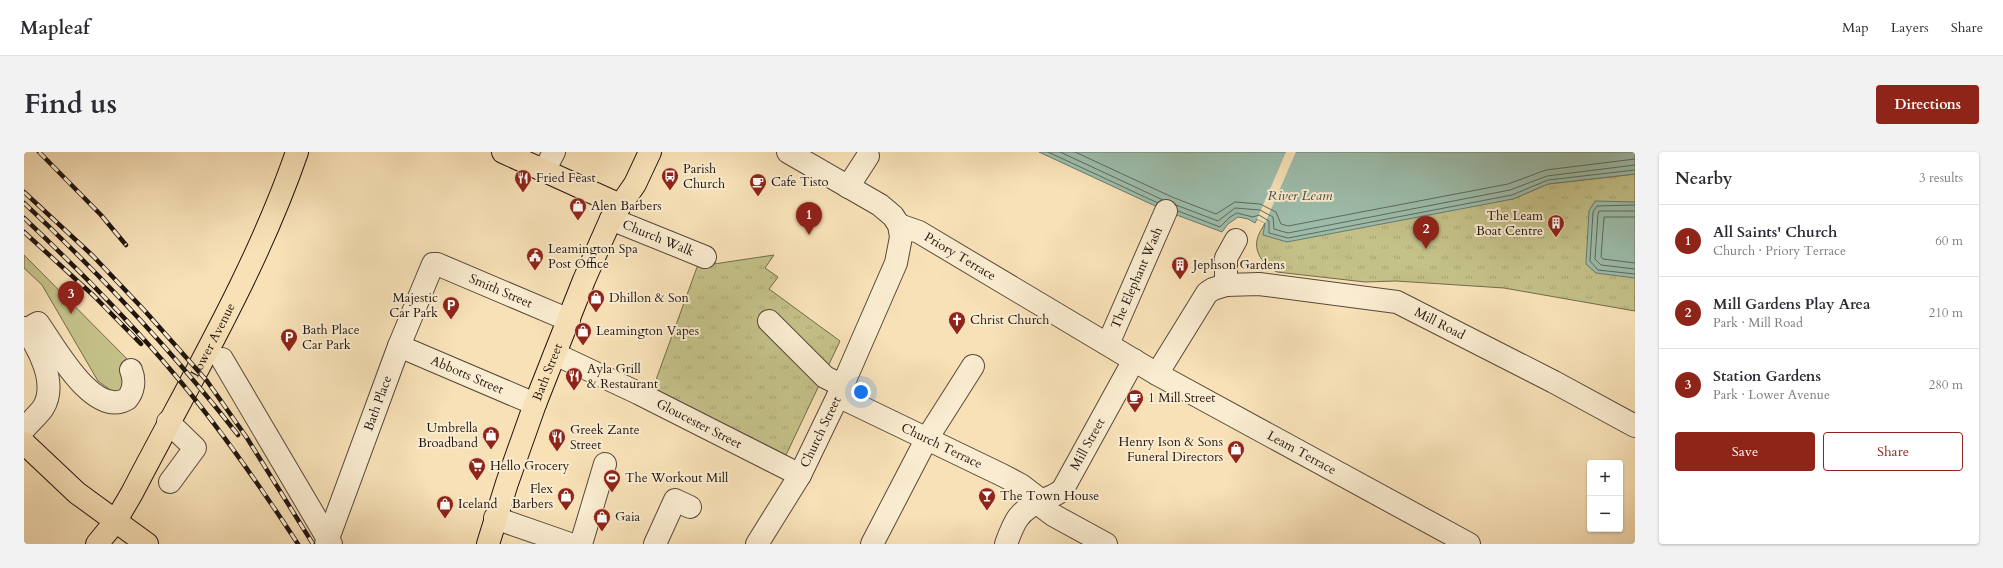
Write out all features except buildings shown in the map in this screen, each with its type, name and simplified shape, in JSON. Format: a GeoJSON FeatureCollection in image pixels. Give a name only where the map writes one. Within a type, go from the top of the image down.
{"type":"FeatureCollection","features":[{"type":"Feature","properties":{"kind":"main road","name":"Lower Avenue"},"geometry":{"type":"LineString","coordinates":[[97,544],[115,522],[264,237],[284,191],[297,152]]}},
{"type":"Feature","properties":{"kind":"main road"},"geometry":{"type":"LineString","coordinates":[[503,152],[544,171],[615,212]]}},
{"type":"Feature","properties":{"kind":"main road"},"geometry":{"type":"LineString","coordinates":[[635,184],[650,152]]}},
{"type":"Feature","properties":{"kind":"main road"},"geometry":{"type":"LineString","coordinates":[[635,184],[649,173],[666,152]]}},
{"type":"Feature","properties":{"kind":"main road","name":"Bath Street"},"geometry":{"type":"LineString","coordinates":[[488,544],[495,518],[535,404],[555,354],[615,212],[635,184]]}},
{"type":"Feature","properties":{"kind":"main road"},"geometry":{"type":"LineString","coordinates":[[24,443],[77,493],[147,544]]}},
{"type":"Feature","properties":{"kind":"street"},"geometry":{"type":"LineString","coordinates":[[544,171],[554,152]]}},
{"type":"Feature","properties":{"kind":"street"},"geometry":{"type":"LineString","coordinates":[[788,152],[880,205],[894,216],[899,225]]}},
{"type":"Feature","properties":{"kind":"street"},"geometry":{"type":"LineString","coordinates":[[848,187],[868,156]]}},
{"type":"Feature","properties":{"kind":"street","name":"The Elephant Wash"},"geometry":{"type":"LineString","coordinates":[[1108,344],[1166,211]]}},
{"type":"Feature","properties":{"kind":"street","name":"Church Walk"},"geometry":{"type":"LineString","coordinates":[[615,212],[654,236],[705,257]]}},
{"type":"Feature","properties":{"kind":"street","name":"Priory Terrace"},"geometry":{"type":"LineString","coordinates":[[899,225],[919,232],[1134,360]]}},
{"type":"Feature","properties":{"kind":"street","name":"Church Street"},"geometry":{"type":"LineString","coordinates":[[757,544],[800,475],[840,391],[896,262],[902,237],[899,225]]}},
{"type":"Feature","properties":{"kind":"street"},"geometry":{"type":"LineString","coordinates":[[1226,285],[1226,258],[1236,240]]}},
{"type":"Feature","properties":{"kind":"street","name":"Smith Street"},"geometry":{"type":"LineString","coordinates":[[432,264],[437,264],[468,276],[569,320]]}},
{"type":"Feature","properties":{"kind":"street","name":"Bath Place"},"geometry":{"type":"LineString","coordinates":[[328,542],[399,346],[432,264]]}},
{"type":"Feature","properties":{"kind":"street","name":"Mill Road"},"geometry":{"type":"LineString","coordinates":[[1157,374],[1207,293],[1213,289],[1226,285],[1246,283],[1275,285],[1398,302],[1554,382],[1635,426]]}},
{"type":"Feature","properties":{"kind":"street","name":"Church Terrace"},"geometry":{"type":"LineString","coordinates":[[769,321],[840,391],[926,440],[1021,485],[1034,505],[1106,544]]}},
{"type":"Feature","properties":{"kind":"street"},"geometry":{"type":"LineString","coordinates":[[24,428],[43,408],[48,391],[45,368],[29,327],[38,323],[72,372],[92,393],[102,400],[115,403],[127,399],[131,393],[133,383],[131,370]]}},
{"type":"Feature","properties":{"kind":"street","name":"Abbotts Street"},"geometry":{"type":"LineString","coordinates":[[399,346],[535,404]]}},
{"type":"Feature","properties":{"kind":"street","name":"Gloucester Street"},"geometry":{"type":"LineString","coordinates":[[555,354],[638,393],[800,475]]}},
{"type":"Feature","properties":{"kind":"street"},"geometry":{"type":"LineString","coordinates":[[222,359],[328,542]]}},
{"type":"Feature","properties":{"kind":"street","name":"Leam Terrace"},"geometry":{"type":"LineString","coordinates":[[1134,360],[1469,544]]}},
{"type":"Feature","properties":{"kind":"street","name":"Mill Street"},"geometry":{"type":"LineString","coordinates":[[1034,505],[1058,494],[1063,489],[1134,360]]}},
{"type":"Feature","properties":{"kind":"street"},"geometry":{"type":"LineString","coordinates":[[872,544],[926,440],[973,366]]}},
{"type":"Feature","properties":{"kind":"street"},"geometry":{"type":"LineString","coordinates":[[168,422],[194,448],[170,482]]}},
{"type":"Feature","properties":{"kind":"street"},"geometry":{"type":"LineString","coordinates":[[581,544],[605,464]]}},
{"type":"Feature","properties":{"kind":"street"},"geometry":{"type":"LineString","coordinates":[[655,544],[675,500],[690,507]]}},
{"type":"Feature","properties":{"kind":"street"},"geometry":{"type":"LineString","coordinates":[[1006,544],[1016,519],[1034,505]]}},
{"type":"Feature","properties":{"kind":"street"},"geometry":{"type":"LineString","coordinates":[[495,518],[570,544]]}},
{"type":"Feature","properties":{"kind":"green space"},"geometry":{"type":"Polygon","coordinates":[[[1635,174],[1635,311],[1504,288],[1396,281],[1365,282],[1277,272],[1265,263],[1257,250],[1259,233],[1265,223],[1513,199],[1548,184],[1635,174]]]}},
{"type":"Feature","properties":{"kind":"green space"},"geometry":{"type":"Polygon","coordinates":[[[24,255],[135,367],[127,390],[113,392],[98,381],[42,285],[24,268],[24,255]]]}},
{"type":"Feature","properties":{"kind":"green space"},"geometry":{"type":"Polygon","coordinates":[[[774,255],[765,268],[778,277],[769,289],[840,341],[786,455],[653,388],[700,259],[707,265],[774,255]]]}},
{"type":"Feature","properties":{"kind":"water","name":"River Leam"},"geometry":{"type":"Polygon","coordinates":[[[1039,152],[1635,152],[1635,174],[1548,184],[1513,199],[1287,242],[1263,235],[1265,223],[1257,219],[1255,223],[1248,219],[1238,217],[1228,224],[1222,232],[1166,211],[1039,152]]]}},
{"type":"Feature","properties":{"kind":"water"},"geometry":{"type":"Polygon","coordinates":[[[1595,201],[1635,202],[1635,278],[1596,273],[1586,264],[1589,211],[1595,201]]]}},
{"type":"Feature","properties":{"kind":"pier"},"geometry":{"type":"Polygon","coordinates":[[[1286,152],[1296,152],[1265,223],[1257,219],[1286,152]]]}},
{"type":"Feature","properties":{"kind":"railway"},"geometry":{"type":"LineString","coordinates":[[39,152],[101,215],[126,245]]}},
{"type":"Feature","properties":{"kind":"railway"},"geometry":{"type":"LineString","coordinates":[[24,192],[93,256],[145,311],[207,381],[247,438],[313,544]]}},
{"type":"Feature","properties":{"kind":"railway"},"geometry":{"type":"LineString","coordinates":[[24,203],[53,230],[136,315],[188,374],[238,435]]}},
{"type":"Feature","properties":{"kind":"railway"},"geometry":{"type":"LineString","coordinates":[[24,218],[102,294],[175,375],[239,458],[298,544]]}},
{"type":"Feature","properties":{"kind":"railway"},"geometry":{"type":"LineString","coordinates":[[24,232],[94,296],[141,344]]}},
{"type":"Feature","properties":{"kind":"place","name":"Parish Church"},"geometry":{"type":"Point","coordinates":[670,191]}},
{"type":"Feature","properties":{"kind":"place","name":"Fried Feast"},"geometry":{"type":"Point","coordinates":[523,193]}},
{"type":"Feature","properties":{"kind":"place","name":"Cafe Tisto"},"geometry":{"type":"Point","coordinates":[758,197]}},
{"type":"Feature","properties":{"kind":"place","name":"Alen Barbers"},"geometry":{"type":"Point","coordinates":[578,221]}},
{"type":"Feature","properties":{"kind":"place","name":"All Saints' Church"},"geometry":{"type":"Point","coordinates":[809,235]}},
{"type":"Feature","properties":{"kind":"place","name":"The Leam Boat Centre"},"geometry":{"type":"Point","coordinates":[1556,238]}},
{"type":"Feature","properties":{"kind":"place","name":"Mill Gardens Play Area"},"geometry":{"type":"Point","coordinates":[1426,249]}},
{"type":"Feature","properties":{"kind":"place","name":"Leamington Spa Post Office"},"geometry":{"type":"Point","coordinates":[535,271]}},
{"type":"Feature","properties":{"kind":"place","name":"Jephson Gardens"},"geometry":{"type":"Point","coordinates":[1180,280]}},
{"type":"Feature","properties":{"kind":"place","name":"Dhillon & Son"},"geometry":{"type":"Point","coordinates":[596,313]}},
{"type":"Feature","properties":{"kind":"place","name":"Station Gardens"},"geometry":{"type":"Point","coordinates":[71,314]}},
{"type":"Feature","properties":{"kind":"place","name":"Majestic Car Park"},"geometry":{"type":"Point","coordinates":[451,320]}},
{"type":"Feature","properties":{"kind":"place","name":"Christ Church"},"geometry":{"type":"Point","coordinates":[957,335]}},
{"type":"Feature","properties":{"kind":"place","name":"Leamington Vapes"},"geometry":{"type":"Point","coordinates":[583,346]}},
{"type":"Feature","properties":{"kind":"place","name":"Bath Place Car Park"},"geometry":{"type":"Point","coordinates":[289,352]}},
{"type":"Feature","properties":{"kind":"place","name":"Ayla Grill & Restaurant"},"geometry":{"type":"Point","coordinates":[574,391]}},
{"type":"Feature","properties":{"kind":"place","name":"1 Mill Street"},"geometry":{"type":"Point","coordinates":[1135,413]}},
{"type":"Feature","properties":{"kind":"place","name":"Umbrella Broadband"},"geometry":{"type":"Point","coordinates":[491,450]}},
{"type":"Feature","properties":{"kind":"place","name":"Greek Zante Street"},"geometry":{"type":"Point","coordinates":[557,452]}},
{"type":"Feature","properties":{"kind":"place","name":"Henry Ison & Sons Funeral Directors"},"geometry":{"type":"Point","coordinates":[1236,464]}},
{"type":"Feature","properties":{"kind":"place","name":"Hello Grocery"},"geometry":{"type":"Point","coordinates":[477,481]}},
{"type":"Feature","properties":{"kind":"place","name":"The Workout Mill"},"geometry":{"type":"Point","coordinates":[612,493]}},
{"type":"Feature","properties":{"kind":"place","name":"Flex Barbers"},"geometry":{"type":"Point","coordinates":[566,511]}},
{"type":"Feature","properties":{"kind":"place","name":"The Town House"},"geometry":{"type":"Point","coordinates":[987,511]}},
{"type":"Feature","properties":{"kind":"place","name":"Iceland"},"geometry":{"type":"Point","coordinates":[445,519]}},
{"type":"Feature","properties":{"kind":"place","name":"Gaia"},"geometry":{"type":"Point","coordinates":[602,532]}}]}
